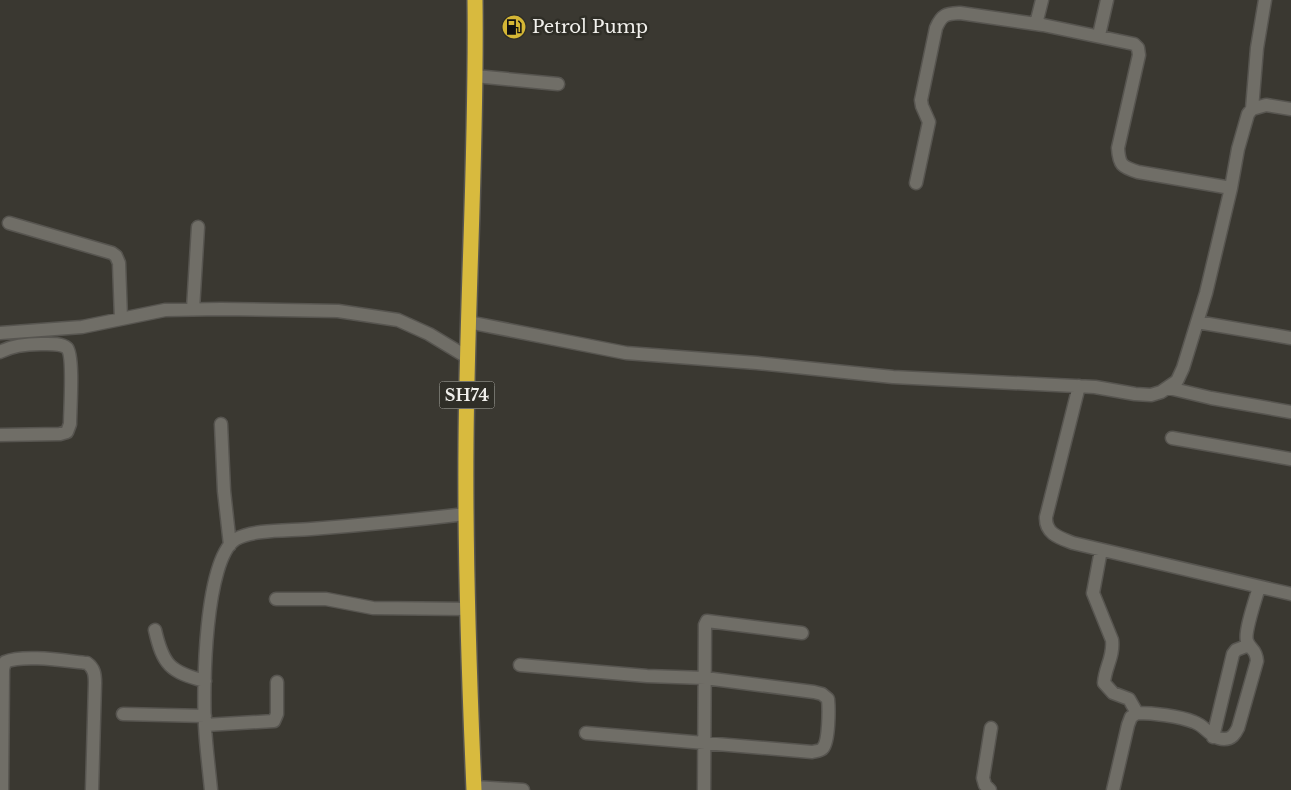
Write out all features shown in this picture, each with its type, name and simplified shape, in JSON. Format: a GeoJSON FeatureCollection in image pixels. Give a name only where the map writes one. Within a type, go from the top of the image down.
{"type":"FeatureCollection","features":[{"type":"Feature","properties":{"kind":"highway","name":"SH74"},"geometry":{"type":"LineString","coordinates":[[474,0],[475,76],[468,322],[466,514],[474,788]]}},
{"type":"Feature","properties":{"kind":"street"},"geometry":{"type":"LineString","coordinates":[[1036,24],[1042,0]]}},
{"type":"Feature","properties":{"kind":"street"},"geometry":{"type":"LineString","coordinates":[[1099,35],[1107,0]]}},
{"type":"Feature","properties":{"kind":"street"},"geometry":{"type":"LineString","coordinates":[[468,322],[626,353],[757,363],[893,377],[1079,386],[1151,395],[1161,392],[1170,388],[1177,381],[1183,368],[1206,293],[1232,188],[1238,149],[1248,114],[1252,109],[1257,48],[1265,0]]}},
{"type":"Feature","properties":{"kind":"street"},"geometry":{"type":"LineString","coordinates":[[916,183],[929,122],[921,100],[940,19],[947,14],[960,13],[1099,35],[1134,44],[1138,48],[1139,55],[1118,148],[1119,159],[1124,168],[1232,188]]}},
{"type":"Feature","properties":{"kind":"street"},"geometry":{"type":"LineString","coordinates":[[475,76],[558,84]]}},
{"type":"Feature","properties":{"kind":"street"},"geometry":{"type":"LineString","coordinates":[[1252,109],[1266,105],[1291,109]]}},
{"type":"Feature","properties":{"kind":"street"},"geometry":{"type":"LineString","coordinates":[[9,223],[112,252],[119,263],[121,319]]}},
{"type":"Feature","properties":{"kind":"street"},"geometry":{"type":"LineString","coordinates":[[193,309],[198,226]]}},
{"type":"Feature","properties":{"kind":"street"},"geometry":{"type":"LineString","coordinates":[[0,333],[82,327],[165,310],[294,310],[368,314],[398,320],[429,334],[468,357]]}},
{"type":"Feature","properties":{"kind":"street"},"geometry":{"type":"LineString","coordinates":[[1197,322],[1291,338]]}},
{"type":"Feature","properties":{"kind":"street"},"geometry":{"type":"LineString","coordinates":[[0,352],[9,347],[54,344],[66,347],[70,353],[71,364],[70,424],[67,432],[60,434],[0,435]]}},
{"type":"Feature","properties":{"kind":"street"},"geometry":{"type":"LineString","coordinates":[[1079,386],[1046,524],[1048,530],[1057,537],[1073,543],[1291,594]]}},
{"type":"Feature","properties":{"kind":"street"},"geometry":{"type":"LineString","coordinates":[[1170,388],[1211,398],[1291,412]]}},
{"type":"Feature","properties":{"kind":"street"},"geometry":{"type":"LineString","coordinates":[[220,424],[224,491],[230,545]]}},
{"type":"Feature","properties":{"kind":"street"},"geometry":{"type":"LineString","coordinates":[[1172,438],[1291,459]]}},
{"type":"Feature","properties":{"kind":"street"},"geometry":{"type":"LineString","coordinates":[[211,790],[205,721],[205,681],[210,610],[215,579],[222,557],[230,545],[237,539],[249,535],[399,522],[466,514]]}},
{"type":"Feature","properties":{"kind":"street"},"geometry":{"type":"LineString","coordinates":[[1101,550],[1093,593],[1113,646],[1113,655],[1104,676],[1104,683],[1113,693],[1129,699],[1137,713]]}},
{"type":"Feature","properties":{"kind":"street"},"geometry":{"type":"LineString","coordinates":[[1113,790],[1128,725],[1131,717],[1137,713],[1188,720],[1197,723],[1213,737],[1222,740],[1228,739],[1234,734],[1238,728],[1257,661],[1254,650],[1249,645],[1246,635],[1259,587]]}},
{"type":"Feature","properties":{"kind":"street"},"geometry":{"type":"LineString","coordinates":[[276,599],[326,599],[373,608],[468,609]]}},
{"type":"Feature","properties":{"kind":"street"},"geometry":{"type":"LineString","coordinates":[[704,790],[705,625],[707,621],[802,633]]}},
{"type":"Feature","properties":{"kind":"street"},"geometry":{"type":"LineString","coordinates":[[156,630],[163,658],[172,668],[205,681]]}},
{"type":"Feature","properties":{"kind":"street"},"geometry":{"type":"LineString","coordinates":[[1213,737],[1233,654],[1236,650],[1249,645]]}},
{"type":"Feature","properties":{"kind":"street"},"geometry":{"type":"LineString","coordinates":[[2,790],[3,669],[5,662],[12,659],[29,658],[87,663],[94,672],[96,683],[92,790]]}},
{"type":"Feature","properties":{"kind":"street"},"geometry":{"type":"LineString","coordinates":[[520,665],[647,676],[705,678],[814,692],[822,694],[828,700],[826,741],[825,747],[821,750],[805,752],[586,733]]}},
{"type":"Feature","properties":{"kind":"street"},"geometry":{"type":"LineString","coordinates":[[123,714],[205,721],[274,721],[277,714],[277,682]]}},
{"type":"Feature","properties":{"kind":"street"},"geometry":{"type":"LineString","coordinates":[[990,790],[985,785],[984,778],[991,728]]}},
{"type":"Feature","properties":{"kind":"street"},"geometry":{"type":"LineString","coordinates":[[474,788],[523,790]]}},
{"type":"Feature","properties":{"kind":"place","name":"Petrol Pump"},"geometry":{"type":"Point","coordinates":[514,27]}}]}
